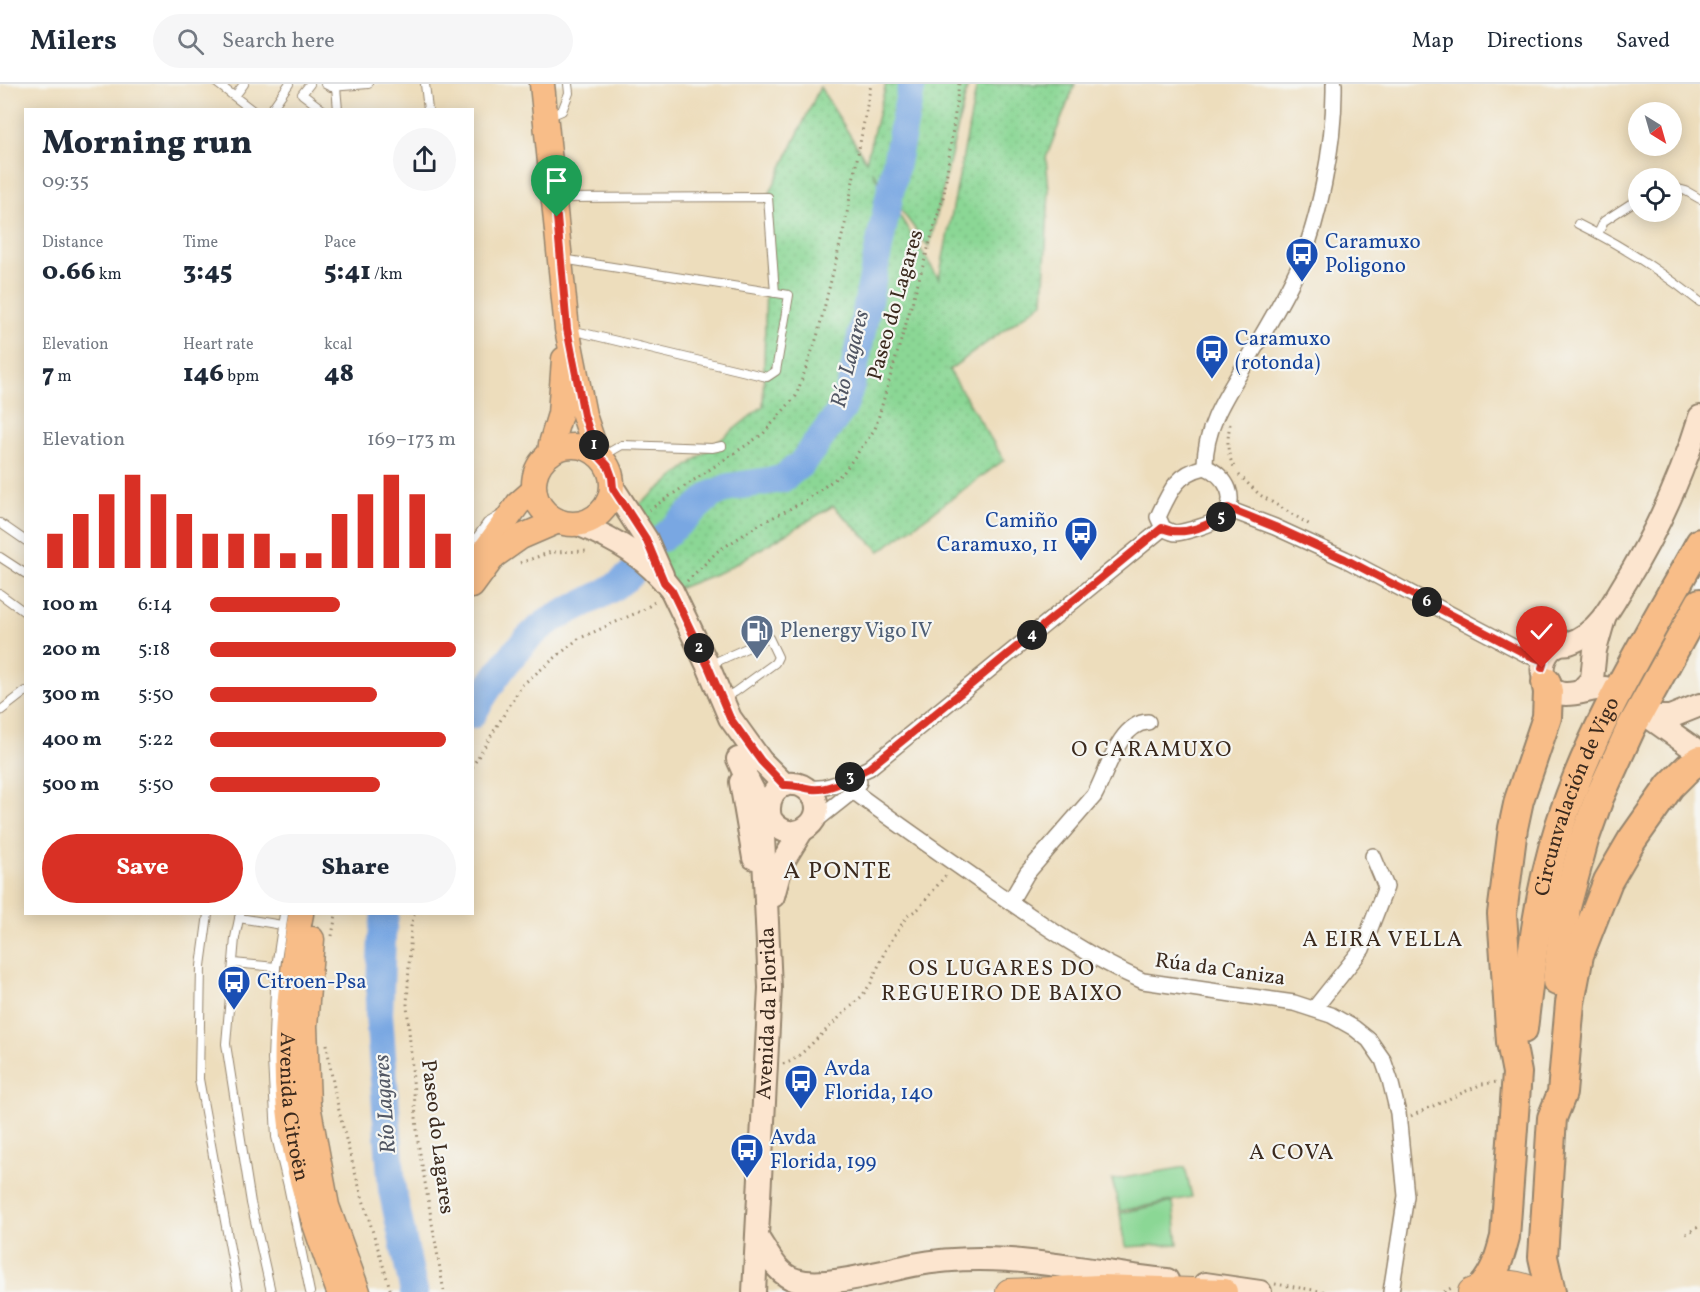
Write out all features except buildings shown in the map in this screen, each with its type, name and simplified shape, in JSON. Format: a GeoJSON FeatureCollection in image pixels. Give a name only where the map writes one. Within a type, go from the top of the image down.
{"type":"FeatureCollection","features":[{"type":"Feature","properties":{"kind":"highway","name":"Circunvalación de Vigo"},"geometry":{"type":"LineString","coordinates":[[1508,1077],[1541,896],[1559,828],[1593,742],[1700,543]]}},
{"type":"Feature","properties":{"kind":"highway","name":"Circunvalación de Vigo"},"geometry":{"type":"LineString","coordinates":[[1552,1118],[1555,999],[1566,907],[1584,840],[1601,793],[1631,728],[1700,603]]}},
{"type":"Feature","properties":{"kind":"highway"},"geometry":{"type":"LineString","coordinates":[[1477,1289],[1493,1275],[1505,1237],[1508,1077],[1511,1042],[1502,914],[1513,828],[1519,800],[1547,717],[1548,692],[1545,671]]}},
{"type":"Feature","properties":{"kind":"highway"},"geometry":{"type":"LineString","coordinates":[[1551,1292],[1543,1257],[1552,1118],[1562,1094],[1570,1003],[1579,955],[1608,880],[1670,786],[1689,767],[1700,760]]}},
{"type":"Feature","properties":{"kind":"highway"},"geometry":{"type":"LineString","coordinates":[[1477,1289],[1499,1284],[1515,1284],[1536,1292]]}},
{"type":"Feature","properties":{"kind":"highway"},"geometry":{"type":"LineString","coordinates":[[1010,1292],[1100,1288],[1224,1292]]}},
{"type":"Feature","properties":{"kind":"main road"},"geometry":{"type":"LineString","coordinates":[[542,84],[567,329],[584,415],[599,456]]}},
{"type":"Feature","properties":{"kind":"main road"},"geometry":{"type":"LineString","coordinates":[[550,454],[560,414],[567,329]]}},
{"type":"Feature","properties":{"kind":"main road"},"geometry":{"type":"LineString","coordinates":[[1569,643],[1584,649],[1590,655],[1598,681],[1605,688],[1564,694],[1556,692],[1545,671],[1554,648],[1569,643],[1596,626],[1637,564],[1659,521],[1700,417]]}},
{"type":"Feature","properties":{"kind":"main road"},"geometry":{"type":"LineString","coordinates":[[474,565],[526,497],[540,464],[550,454],[561,448],[574,446],[586,448],[599,456],[608,466],[613,488],[602,512],[591,520],[568,523],[521,537],[494,556],[474,583]]}},
{"type":"Feature","properties":{"kind":"main road","name":"Avenida da Florida"},"geometry":{"type":"LineString","coordinates":[[613,488],[641,546],[668,589],[672,591],[726,708],[738,759],[762,902],[768,915]]}},
{"type":"Feature","properties":{"kind":"main road"},"geometry":{"type":"LineString","coordinates":[[526,497],[538,503],[546,514],[568,523]]}},
{"type":"Feature","properties":{"kind":"main road","name":"Avenida da Florida"},"geometry":{"type":"LineString","coordinates":[[568,523],[641,546]]}},
{"type":"Feature","properties":{"kind":"main road"},"geometry":{"type":"LineString","coordinates":[[1593,667],[1604,616]]}},
{"type":"Feature","properties":{"kind":"main road"},"geometry":{"type":"LineString","coordinates":[[1700,705],[1670,717],[1648,717],[1700,753]]}},
{"type":"Feature","properties":{"kind":"main road","name":"Avenida da Florida"},"geometry":{"type":"LineString","coordinates":[[726,708],[761,761],[795,786]]}},
{"type":"Feature","properties":{"kind":"main road","name":"Avenida da Florida"},"geometry":{"type":"LineString","coordinates":[[738,759],[752,792],[770,818],[763,836],[770,988],[754,1292]]}},
{"type":"Feature","properties":{"kind":"main road"},"geometry":{"type":"LineString","coordinates":[[795,786],[813,794],[817,804],[816,814],[806,827],[789,833],[777,828],[770,818],[768,808],[770,798],[776,790],[795,786]]}},
{"type":"Feature","properties":{"kind":"main road","name":"Avenida da Florida"},"geometry":{"type":"LineString","coordinates":[[768,915],[782,863],[806,827]]}},
{"type":"Feature","properties":{"kind":"main road","name":"Avenida Citroën"},"geometry":{"type":"LineString","coordinates":[[317,915],[322,937],[305,1026],[308,1105],[327,1206],[358,1292]]}},
{"type":"Feature","properties":{"kind":"main road","name":"Avenida Citroën"},"geometry":{"type":"LineString","coordinates":[[292,919],[298,928],[285,1060],[290,1111],[295,1149],[312,1217],[337,1292]]}},
{"type":"Feature","properties":{"kind":"main road"},"geometry":{"type":"LineString","coordinates":[[293,1214],[319,1266],[337,1292]]}},
{"type":"Feature","properties":{"kind":"main road"},"geometry":{"type":"LineString","coordinates":[[757,1237],[780,1270],[797,1281],[835,1281],[928,1262],[968,1258],[1012,1259],[1260,1292]]}},
{"type":"Feature","properties":{"kind":"street"},"geometry":{"type":"LineString","coordinates":[[1205,467],[1207,440],[1218,410],[1277,310],[1302,259],[1316,216],[1325,170],[1331,132],[1334,84]]}},
{"type":"Feature","properties":{"kind":"street"},"geometry":{"type":"LineString","coordinates":[[1205,467],[1216,471],[1230,490],[1228,508],[1220,519],[1207,525],[1174,533],[1162,528],[1158,517],[1167,496],[1181,477],[1205,467]]}},
{"type":"Feature","properties":{"kind":"street"},"geometry":{"type":"LineString","coordinates":[[1228,508],[1345,559],[1528,655],[1545,671]]}},
{"type":"Feature","properties":{"kind":"street"},"geometry":{"type":"LineString","coordinates":[[795,786],[813,789],[831,786],[869,768],[1162,528]]}},
{"type":"Feature","properties":{"kind":"street"},"geometry":{"type":"LineString","coordinates":[[1010,902],[1027,873],[1094,796],[1113,754],[1124,738],[1133,728],[1148,722]]}},
{"type":"Feature","properties":{"kind":"street"},"geometry":{"type":"LineString","coordinates":[[806,827],[852,791],[869,768]]}},
{"type":"Feature","properties":{"kind":"street","name":"Rúa da Caniza"},"geometry":{"type":"LineString","coordinates":[[852,791],[1090,955],[1143,981],[1294,1002],[1331,1015],[1369,1040],[1387,1070],[1398,1120],[1406,1196],[1391,1292]]}},
{"type":"Feature","properties":{"kind":"street"},"geometry":{"type":"LineString","coordinates":[[1314,1009],[1362,949],[1386,887],[1373,856]]}},
{"type":"Feature","properties":{"kind":"lane"},"geometry":{"type":"LineString","coordinates":[[218,84],[250,108]]}},
{"type":"Feature","properties":{"kind":"lane"},"geometry":{"type":"LineString","coordinates":[[235,96],[244,84]]}},
{"type":"Feature","properties":{"kind":"lane"},"geometry":{"type":"LineString","coordinates":[[272,108],[289,84]]}},
{"type":"Feature","properties":{"kind":"lane"},"geometry":{"type":"LineString","coordinates":[[310,84],[302,94],[320,108]]}},
{"type":"Feature","properties":{"kind":"lane"},"geometry":{"type":"LineString","coordinates":[[325,84],[331,87],[368,84]]}},
{"type":"Feature","properties":{"kind":"lane"},"geometry":{"type":"LineString","coordinates":[[425,84],[428,108]]}},
{"type":"Feature","properties":{"kind":"lane"},"geometry":{"type":"LineString","coordinates":[[546,118],[562,111],[569,93],[568,84]]}},
{"type":"Feature","properties":{"kind":"lane"},"geometry":{"type":"LineString","coordinates":[[336,87],[338,108]]}},
{"type":"Feature","properties":{"kind":"lane"},"geometry":{"type":"LineString","coordinates":[[1682,190],[1700,199]]}},
{"type":"Feature","properties":{"kind":"lane"},"geometry":{"type":"LineString","coordinates":[[555,198],[768,197],[775,293]]}},
{"type":"Feature","properties":{"kind":"lane"},"geometry":{"type":"LineString","coordinates":[[1598,234],[1604,221],[1628,205]]}},
{"type":"Feature","properties":{"kind":"lane"},"geometry":{"type":"LineString","coordinates":[[1578,224],[1658,271],[1700,302]]}},
{"type":"Feature","properties":{"kind":"lane"},"geometry":{"type":"LineString","coordinates":[[561,259],[789,295],[776,371],[767,377],[567,329]]}},
{"type":"Feature","properties":{"kind":"lane"},"geometry":{"type":"LineString","coordinates":[[599,456],[621,445],[712,448],[722,446]]}},
{"type":"Feature","properties":{"kind":"lane"},"geometry":{"type":"LineString","coordinates":[[474,541],[487,524],[526,497]]}},
{"type":"Feature","properties":{"kind":"lane"},"geometry":{"type":"LineString","coordinates":[[0,524],[24,540]]}},
{"type":"Feature","properties":{"kind":"lane"},"geometry":{"type":"LineString","coordinates":[[0,556],[24,573]]}},
{"type":"Feature","properties":{"kind":"lane"},"geometry":{"type":"LineString","coordinates":[[0,594],[24,612]]}},
{"type":"Feature","properties":{"kind":"lane"},"geometry":{"type":"LineString","coordinates":[[708,666],[769,638],[778,657],[775,663],[735,693],[726,708]]}},
{"type":"Feature","properties":{"kind":"lane"},"geometry":{"type":"LineString","coordinates":[[0,711],[24,693]]}},
{"type":"Feature","properties":{"kind":"lane"},"geometry":{"type":"LineString","coordinates":[[208,915],[201,966],[199,1079],[238,1292]]}},
{"type":"Feature","properties":{"kind":"lane"},"geometry":{"type":"LineString","coordinates":[[271,1292],[251,1203],[226,1044],[239,916],[292,919],[276,967],[272,1059],[276,1137],[310,1292]]}},
{"type":"Feature","properties":{"kind":"lane"},"geometry":{"type":"LineString","coordinates":[[233,963],[276,967]]}},
{"type":"Feature","properties":{"kind":"path","name":"Paseo do Lagares"},"geometry":{"type":"LineString","coordinates":[[474,764],[522,685],[578,639],[643,610],[718,550],[762,523],[805,501],[843,473],[875,429],[944,194],[960,84]]}},
{"type":"Feature","properties":{"kind":"path"},"geometry":{"type":"LineString","coordinates":[[1231,422],[1227,444],[1230,462],[1241,478],[1260,495],[1312,526]]}},
{"type":"Feature","properties":{"kind":"path"},"geometry":{"type":"LineString","coordinates":[[513,567],[551,552],[597,551]]}},
{"type":"Feature","properties":{"kind":"path"},"geometry":{"type":"LineString","coordinates":[[783,1064],[792,1061],[802,1053],[861,996],[871,983],[885,951],[908,916],[918,909],[955,864]]}},
{"type":"Feature","properties":{"kind":"path"},"geometry":{"type":"LineString","coordinates":[[322,937],[335,915]]}},
{"type":"Feature","properties":{"kind":"path","name":"Paseo do Lagares"},"geometry":{"type":"LineString","coordinates":[[414,915],[411,927],[407,1005],[416,1119],[444,1292]]}},
{"type":"Feature","properties":{"kind":"path"},"geometry":{"type":"LineString","coordinates":[[325,1033],[343,1123],[391,1292]]}},
{"type":"Feature","properties":{"kind":"path"},"geometry":{"type":"LineString","coordinates":[[1398,1120],[1418,1114],[1482,1084],[1508,1077]]}},
{"type":"Feature","properties":{"kind":"path"},"geometry":{"type":"LineString","coordinates":[[1686,1234],[1700,1226]]}},
{"type":"Feature","properties":{"kind":"green space"},"geometry":{"type":"Polygon","coordinates":[[[886,84],[968,84],[929,248],[872,171],[939,279],[977,84],[1075,84],[1046,158],[1049,190],[1043,302],[949,370],[1004,460],[880,551],[833,506],[725,570],[672,591],[639,505],[763,406],[768,197],[820,87],[866,161],[886,84]]]}},
{"type":"Feature","properties":{"kind":"green space"},"geometry":{"type":"Polygon","coordinates":[[[1185,1167],[1192,1197],[1120,1211],[1112,1180],[1185,1167]]]}},
{"type":"Feature","properties":{"kind":"green space"},"geometry":{"type":"Polygon","coordinates":[[[1173,1202],[1178,1244],[1126,1247],[1120,1213],[1173,1202]]]}},
{"type":"Feature","properties":{"kind":"waterway","name":"Río Lagares"},"geometry":{"type":"LineString","coordinates":[[662,538],[711,495],[729,487],[782,479],[801,464],[843,408],[851,385],[912,84]]}},
{"type":"Feature","properties":{"kind":"waterway","name":"Río Lagares"},"geometry":{"type":"LineString","coordinates":[[474,712],[517,650],[539,628],[612,588],[631,574]]}},
{"type":"Feature","properties":{"kind":"waterway","name":"Río Lagares"},"geometry":{"type":"LineString","coordinates":[[385,915],[379,1014],[392,1189],[414,1292]]}},
{"type":"Feature","properties":{"kind":"place","name":"Caramuxo Poligono"},"geometry":{"type":"Point","coordinates":[1302,283]}},
{"type":"Feature","properties":{"kind":"place","name":"Caramuxo (rotonda)"},"geometry":{"type":"Point","coordinates":[1212,380]}},
{"type":"Feature","properties":{"kind":"place","name":"Camiño Caramuxo, 11"},"geometry":{"type":"Point","coordinates":[1081,562]}},
{"type":"Feature","properties":{"kind":"place","name":"Plenergy Vigo IV"},"geometry":{"type":"Point","coordinates":[757,660]}},
{"type":"Feature","properties":{"kind":"place","name":"Citroen-Psa"},"geometry":{"type":"Point","coordinates":[234,1011]}},
{"type":"Feature","properties":{"kind":"place","name":"Avda Florida, 140"},"geometry":{"type":"Point","coordinates":[801,1110]}},
{"type":"Feature","properties":{"kind":"place","name":"Avda Florida, 199"},"geometry":{"type":"Point","coordinates":[747,1179]}},
{"type":"Feature","properties":{"kind":"district","name":"O CARAMUXO"},"geometry":{"type":"Point","coordinates":[1152,750]}},
{"type":"Feature","properties":{"kind":"district","name":"A PONTE"},"geometry":{"type":"Point","coordinates":[838,872]}},
{"type":"Feature","properties":{"kind":"district","name":"A EIRA VELLA"},"geometry":{"type":"Point","coordinates":[1383,940]}},
{"type":"Feature","properties":{"kind":"district","name":"OS LUGARES DO REGUEIRO DE BAIXO"},"geometry":{"type":"Point","coordinates":[1002,982]}},
{"type":"Feature","properties":{"kind":"district","name":"A COVA"},"geometry":{"type":"Point","coordinates":[1292,1153]}},
{"type":"Feature","properties":{"kind":"route"},"geometry":{"type":"LineString","coordinates":[[557,217],[567,329],[584,415],[597,454],[608,466],[613,488],[646,539],[664,582],[672,591],[708,666],[730,718],[761,761],[784,785],[795,784],[813,789],[831,786],[869,768],[1162,528],[1174,533],[1207,525],[1220,519],[1228,508],[1345,559],[1528,655],[1544,661],[1542,668]]}}]}
